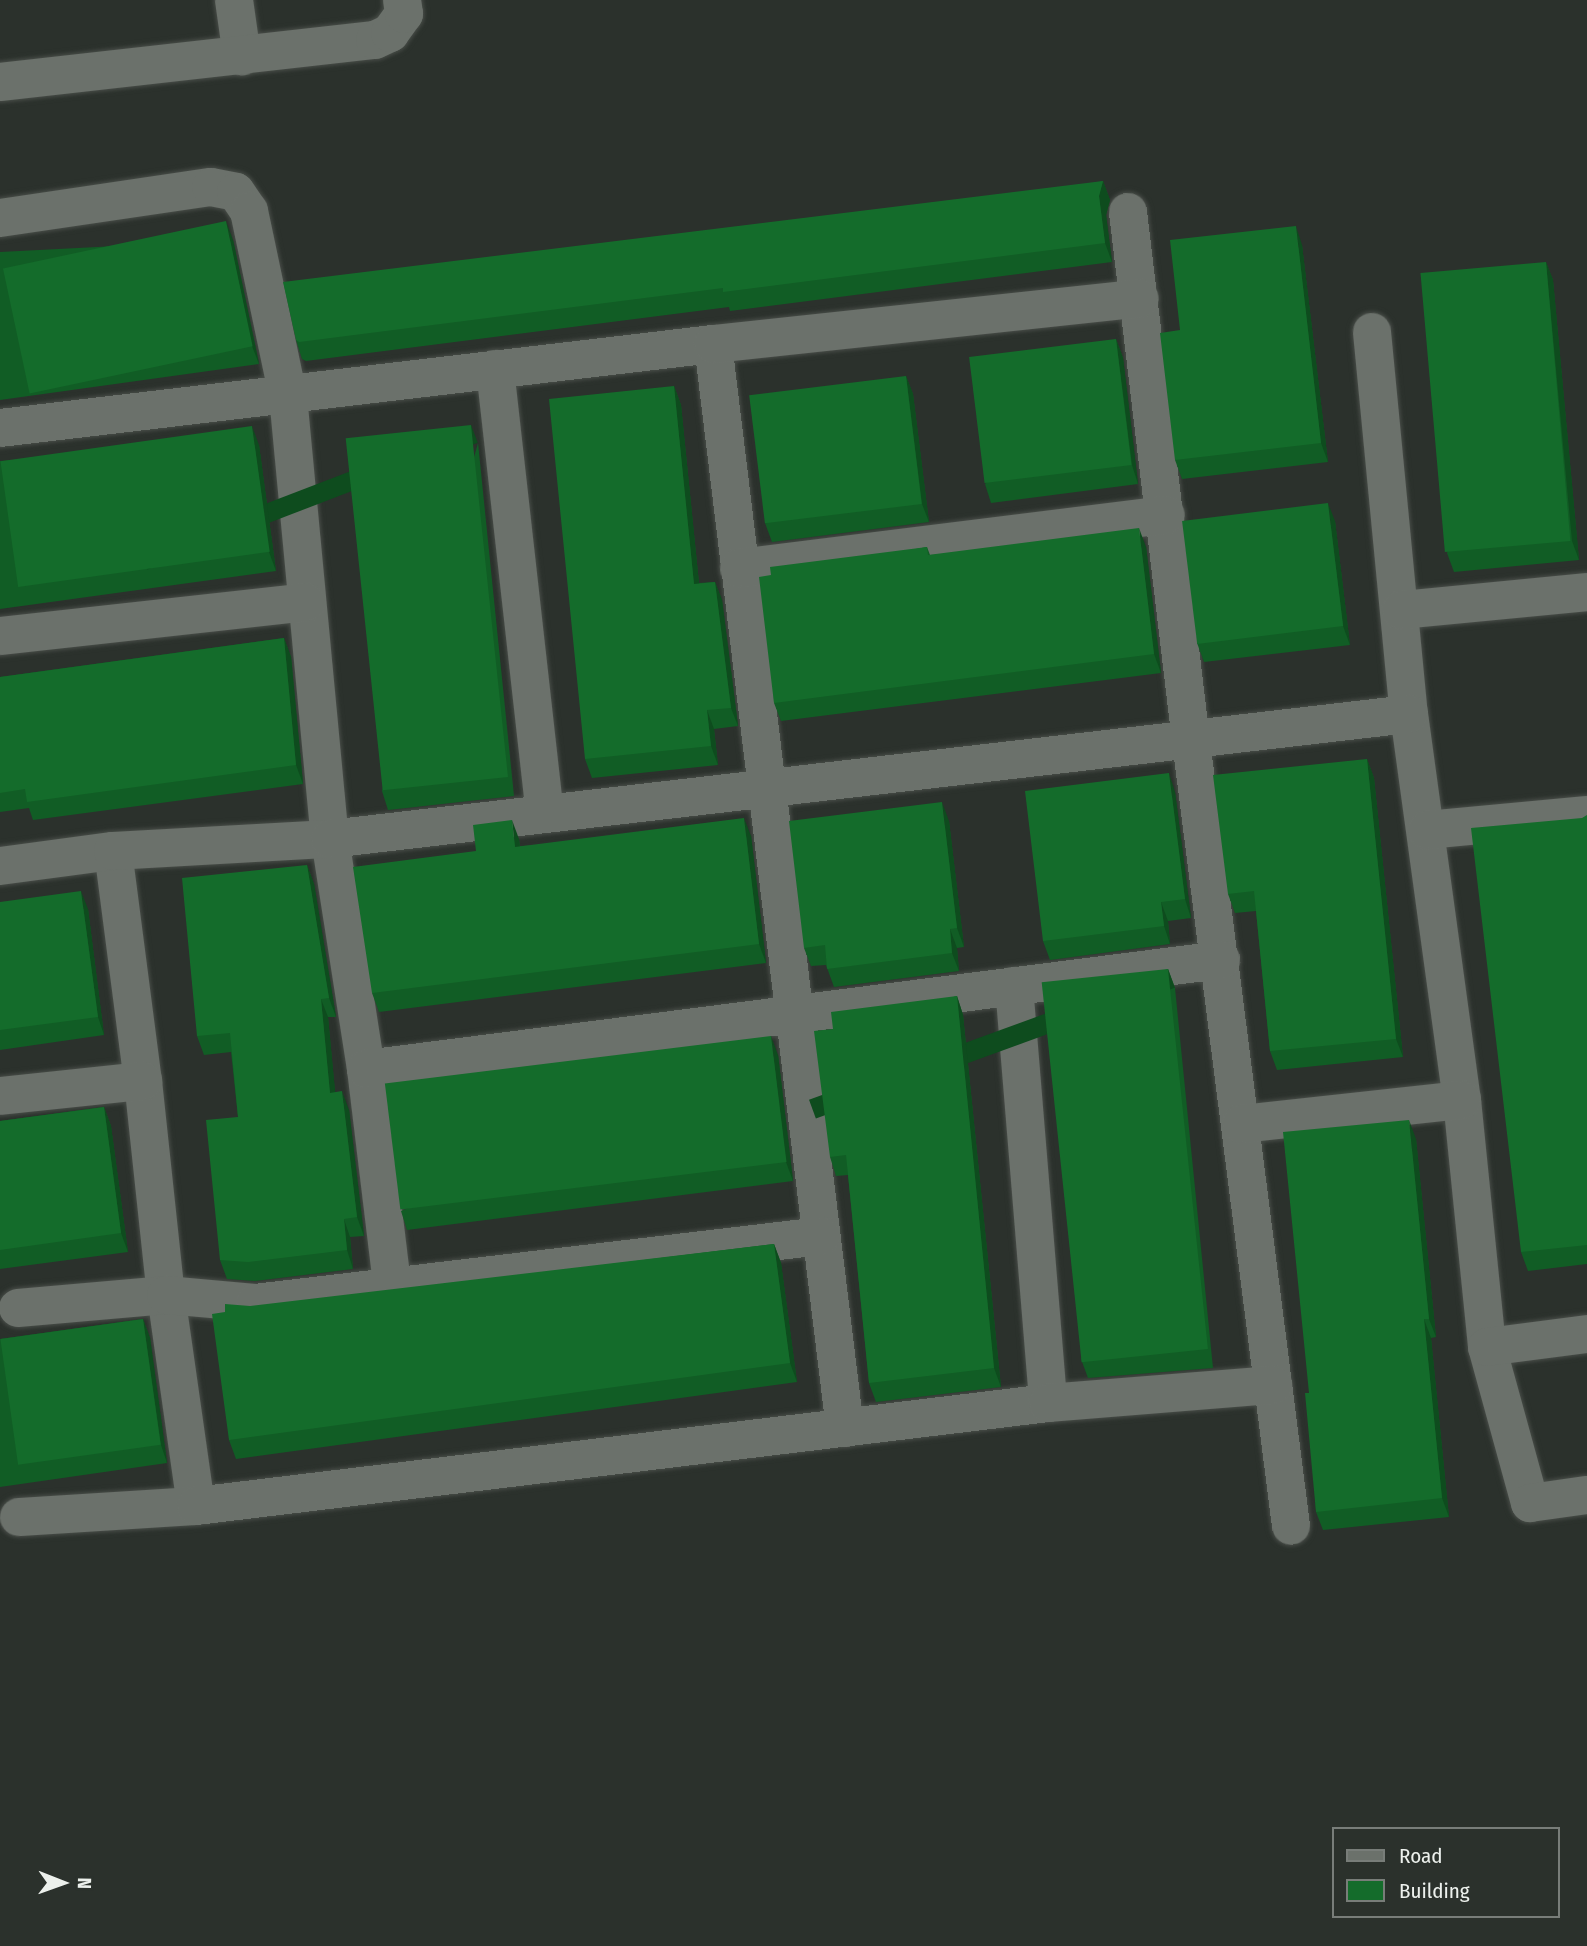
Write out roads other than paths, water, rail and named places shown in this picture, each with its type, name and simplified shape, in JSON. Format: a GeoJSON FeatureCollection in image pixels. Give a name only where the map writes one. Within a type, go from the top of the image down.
{"type":"FeatureCollection","features":[{"type":"Feature","properties":{"kind":"street"},"geometry":{"type":"LineString","coordinates":[[234,0],[242,57]]}},
{"type":"Feature","properties":{"kind":"street"},"geometry":{"type":"LineString","coordinates":[[0,82],[375,40],[390,33],[404,14],[402,0]]}},
{"type":"Feature","properties":{"kind":"street"},"geometry":{"type":"LineString","coordinates":[[0,218],[211,187],[236,192],[249,211],[288,396],[330,839],[366,1069],[392,1284]]}},
{"type":"Feature","properties":{"kind":"street"},"geometry":{"type":"LineString","coordinates":[[1128,212],[1191,741],[1291,1526]]}},
{"type":"Feature","properties":{"kind":"street"},"geometry":{"type":"LineString","coordinates":[[0,428],[713,344],[1140,298]]}},
{"type":"Feature","properties":{"kind":"street"},"geometry":{"type":"LineString","coordinates":[[1372,332],[1409,714],[1462,1100],[1487,1347],[1531,1503],[1587,1495]]}},
{"type":"Feature","properties":{"kind":"street"},"geometry":{"type":"LineString","coordinates":[[713,344],[845,1428]]}},
{"type":"Feature","properties":{"kind":"street"},"geometry":{"type":"LineString","coordinates":[[495,369],[545,812]]}},
{"type":"Feature","properties":{"kind":"street"},"geometry":{"type":"LineString","coordinates":[[739,568],[1166,515]]}},
{"type":"Feature","properties":{"kind":"street"},"geometry":{"type":"LineString","coordinates":[[1401,610],[1587,592]]}},
{"type":"Feature","properties":{"kind":"street"},"geometry":{"type":"LineString","coordinates":[[0,636],[306,602]]}},
{"type":"Feature","properties":{"kind":"street"},"geometry":{"type":"LineString","coordinates":[[0,866],[113,850],[330,839],[1409,714]]}},
{"type":"Feature","properties":{"kind":"street"},"geometry":{"type":"LineString","coordinates":[[1427,830],[1587,815]]}},
{"type":"Feature","properties":{"kind":"street"},"geometry":{"type":"LineString","coordinates":[[113,850],[143,1081],[166,1295],[196,1506]]}},
{"type":"Feature","properties":{"kind":"street"},"geometry":{"type":"LineString","coordinates":[[366,1069],[1221,960]]}},
{"type":"Feature","properties":{"kind":"street"},"geometry":{"type":"LineString","coordinates":[[1014,986],[1048,1403]]}},
{"type":"Feature","properties":{"kind":"street"},"geometry":{"type":"LineString","coordinates":[[0,1096],[143,1081]]}},
{"type":"Feature","properties":{"kind":"street"},"geometry":{"type":"LineString","coordinates":[[1241,1125],[1462,1100]]}},
{"type":"Feature","properties":{"kind":"street"},"geometry":{"type":"LineString","coordinates":[[18,1308],[166,1295],[256,1303],[392,1284],[821,1236]]}},
{"type":"Feature","properties":{"kind":"street"},"geometry":{"type":"LineString","coordinates":[[1487,1347],[1587,1334]]}},
{"type":"Feature","properties":{"kind":"street"},"geometry":{"type":"LineString","coordinates":[[19,1517],[196,1506],[1048,1403],[1273,1385]]}}]}
